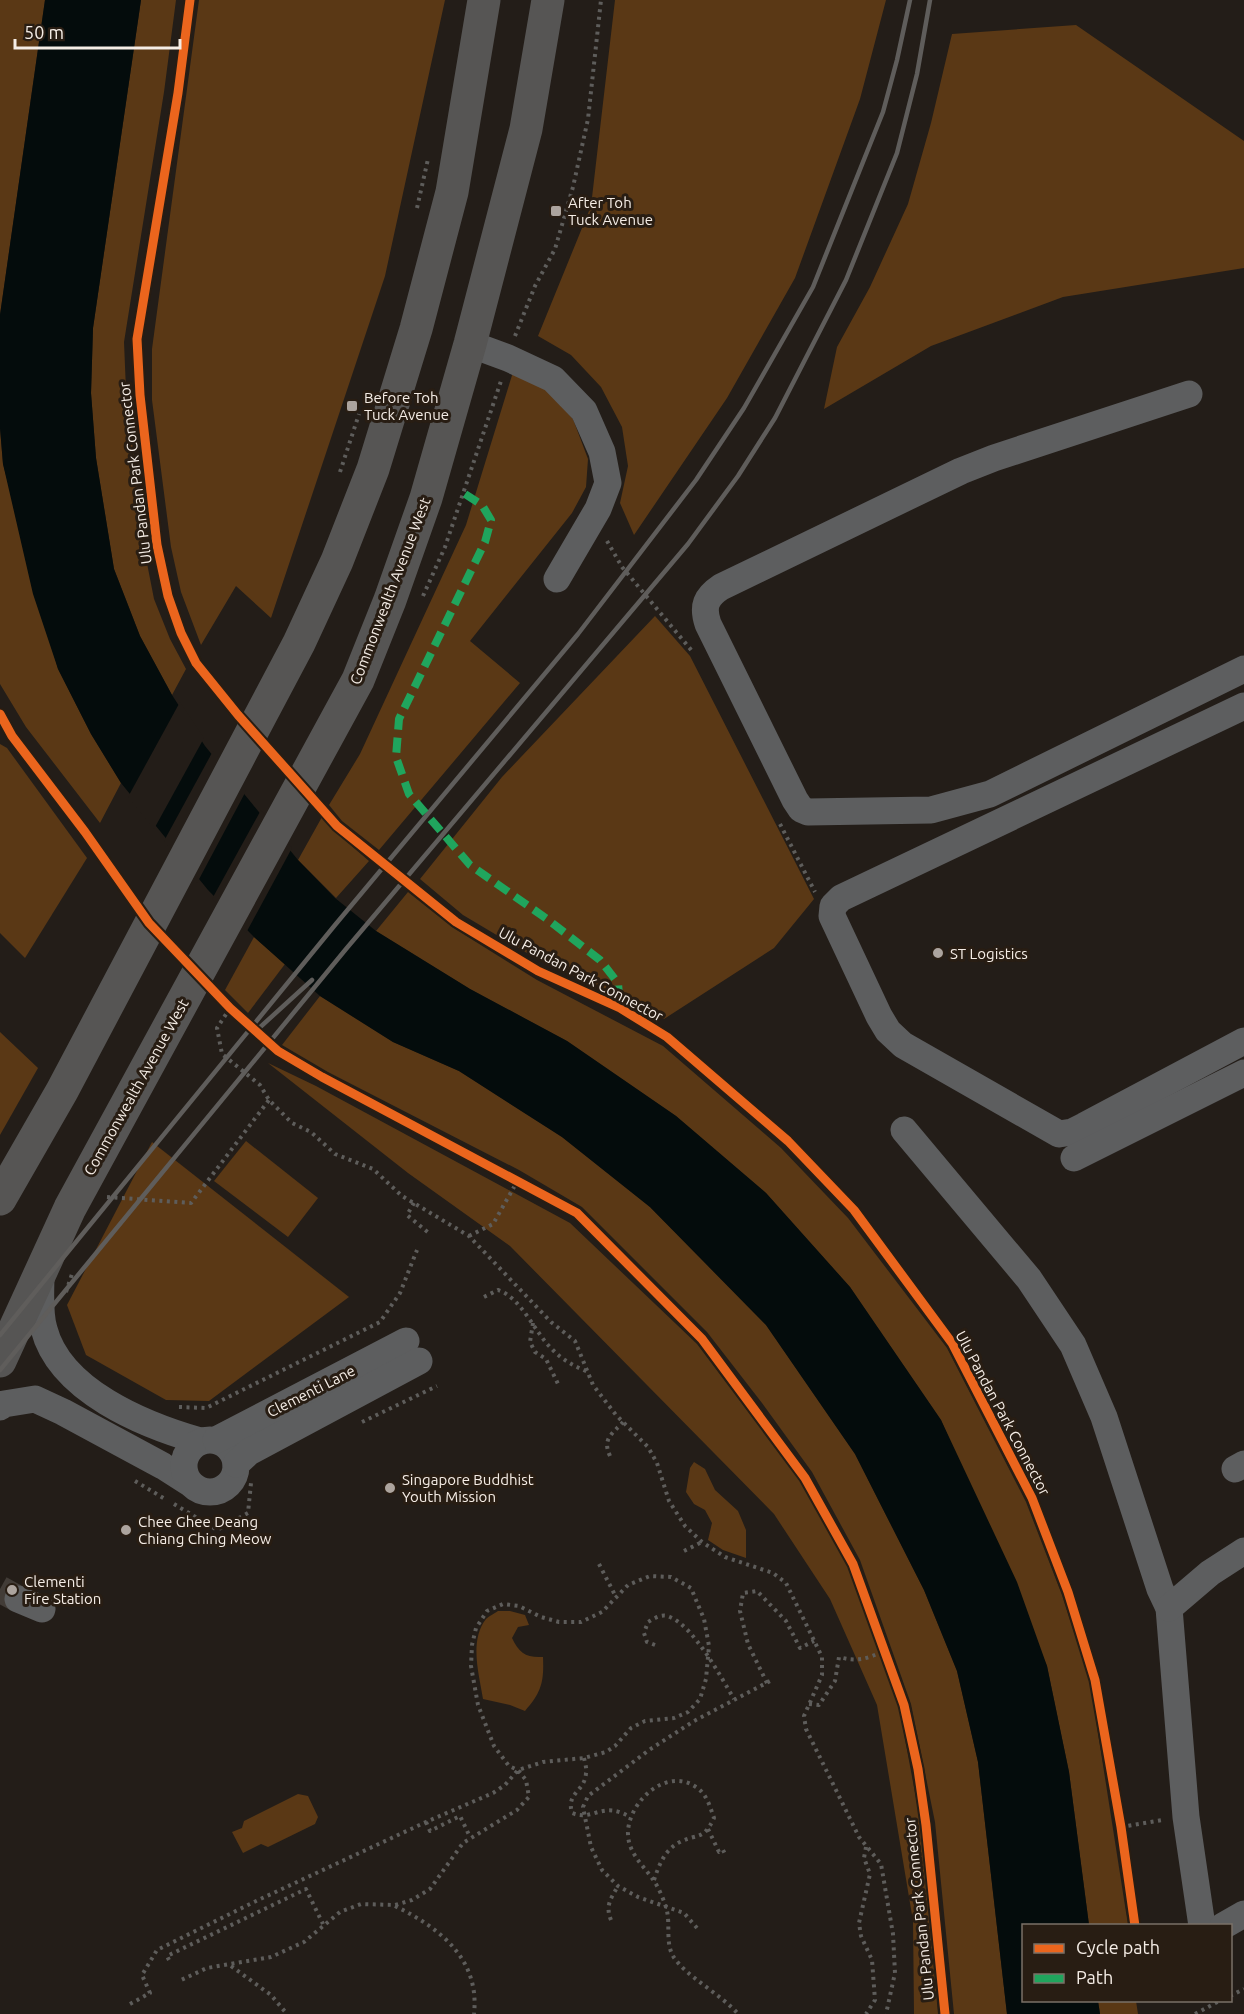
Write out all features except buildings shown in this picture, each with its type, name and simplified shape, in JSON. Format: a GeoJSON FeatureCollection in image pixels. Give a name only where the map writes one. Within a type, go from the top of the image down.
{"type":"FeatureCollection","features":[{"type":"Feature","properties":{"kind":"main road"},"geometry":{"type":"LineString","coordinates":[[0,1199],[62,1091],[299,643],[337,561],[373,469],[416,329],[452,192],[484,0]]}},
{"type":"Feature","properties":{"kind":"main road","name":"Commonwealth Avenue West"},"geometry":{"type":"LineString","coordinates":[[0,1361],[70,1208],[358,680],[390,600],[426,498],[470,344],[526,129],[548,0]]}},
{"type":"Feature","properties":{"kind":"street"},"geometry":{"type":"LineString","coordinates":[[470,344],[508,358],[553,379],[584,411],[602,452],[608,483],[598,509],[557,579]]}},
{"type":"Feature","properties":{"kind":"street"},"geometry":{"type":"LineString","coordinates":[[1189,394],[961,471],[721,587],[712,593],[705,603],[704,613],[795,800],[801,809],[808,812],[931,810],[990,794],[1244,669]]}},
{"type":"Feature","properties":{"kind":"street"},"geometry":{"type":"LineString","coordinates":[[1244,706],[841,898],[833,906],[832,916],[888,1031],[903,1045],[1059,1134],[1072,1132],[1084,1126],[1244,1041]]}},
{"type":"Feature","properties":{"kind":"street"},"geometry":{"type":"LineString","coordinates":[[1074,1158],[1244,1073]]}},
{"type":"Feature","properties":{"kind":"street"},"geometry":{"type":"LineString","coordinates":[[904,1130],[1029,1279],[1073,1345],[1104,1417],[1160,1589],[1169,1608],[1186,1817],[1202,1924]]}},
{"type":"Feature","properties":{"kind":"street"},"geometry":{"type":"LineString","coordinates":[[41,1272],[43,1329],[58,1360],[81,1384],[129,1415],[167,1431],[229,1448],[236,1464]]}},
{"type":"Feature","properties":{"kind":"street","name":"Clementi Lane"},"geometry":{"type":"LineString","coordinates":[[0,1407],[4,1404],[35,1399],[163,1466],[203,1492],[212,1493],[220,1491],[232,1480],[236,1464],[249,1452],[413,1351],[188,1451],[183,1466],[188,1482]]}},
{"type":"Feature","properties":{"kind":"street"},"geometry":{"type":"LineString","coordinates":[[1169,1608],[1210,1573],[1244,1551]]}},
{"type":"Feature","properties":{"kind":"street"},"geometry":{"type":"LineString","coordinates":[[1226,1924],[1244,1914]]}},
{"type":"Feature","properties":{"kind":"path"},"geometry":{"type":"LineString","coordinates":[[417,210],[429,151]]}},
{"type":"Feature","properties":{"kind":"path"},"geometry":{"type":"LineString","coordinates":[[338,478],[360,412]]}},
{"type":"Feature","properties":{"kind":"path"},"geometry":{"type":"LineString","coordinates":[[589,524],[608,542],[622,567],[692,651]]}},
{"type":"Feature","properties":{"kind":"path"},"geometry":{"type":"LineString","coordinates":[[778,818],[815,892]]}},
{"type":"Feature","properties":{"kind":"path"},"geometry":{"type":"LineString","coordinates":[[237,1015],[226,1005],[217,1028],[222,1054],[260,1084],[269,1100],[292,1123],[311,1132],[335,1154],[373,1169],[402,1196],[469,1236],[551,1322],[575,1341],[593,1384],[623,1422],[648,1447],[657,1463],[669,1501],[685,1526],[702,1542],[725,1557],[773,1573],[786,1583],[822,1657],[822,1675],[804,1716],[806,1729],[859,1837],[881,1864],[893,1934],[895,1973],[886,2014]]}},
{"type":"Feature","properties":{"kind":"path"},"geometry":{"type":"LineString","coordinates":[[100,1196],[192,1203],[269,1100]]}},
{"type":"Feature","properties":{"kind":"path"},"geometry":{"type":"LineString","coordinates":[[508,1175],[528,1186]]}},
{"type":"Feature","properties":{"kind":"path"},"geometry":{"type":"LineString","coordinates":[[469,1236],[493,1224],[518,1180]]}},
{"type":"Feature","properties":{"kind":"path"},"geometry":{"type":"LineString","coordinates":[[414,1203],[406,1215],[430,1234]]}},
{"type":"Feature","properties":{"kind":"path"},"geometry":{"type":"LineString","coordinates":[[173,1407],[206,1408],[380,1322],[400,1293],[417,1250]]}},
{"type":"Feature","properties":{"kind":"path"},"geometry":{"type":"LineString","coordinates":[[63,1301],[74,1269]]}},
{"type":"Feature","properties":{"kind":"path"},"geometry":{"type":"LineString","coordinates":[[484,1297],[498,1290],[506,1293],[533,1323],[551,1349],[569,1364],[588,1372]]}},
{"type":"Feature","properties":{"kind":"path"},"geometry":{"type":"LineString","coordinates":[[533,1323],[530,1342],[535,1352],[546,1359],[559,1386]]}},
{"type":"Feature","properties":{"kind":"path"},"geometry":{"type":"LineString","coordinates":[[610,1456],[606,1447],[608,1439],[623,1422]]}},
{"type":"Feature","properties":{"kind":"path"},"geometry":{"type":"LineString","coordinates":[[684,1551],[702,1542]]}},
{"type":"Feature","properties":{"kind":"path"},"geometry":{"type":"LineString","coordinates":[[599,1564],[616,1597]]}},
{"type":"Feature","properties":{"kind":"path"},"geometry":{"type":"LineString","coordinates":[[130,2004],[150,1994],[142,1975],[157,1950],[254,1902],[493,1793],[506,1785],[518,1770],[543,1762],[584,1758],[606,1752],[615,1746],[631,1728],[645,1721],[674,1718],[688,1712],[700,1699],[706,1679],[709,1646],[704,1619],[691,1588],[671,1577],[650,1576],[628,1585],[602,1612],[580,1622],[559,1622],[540,1617],[519,1606],[503,1604],[487,1611],[476,1628],[472,1645],[471,1666],[478,1705],[494,1746],[509,1766],[518,1770],[526,1779],[529,1797],[517,1810],[463,1843],[430,1889],[412,1900],[395,1905],[361,1905],[340,1912],[304,1942],[272,1957],[207,1968],[179,1981]]}},
{"type":"Feature","properties":{"kind":"path"},"geometry":{"type":"LineString","coordinates":[[767,1683],[748,1644],[740,1611],[743,1593],[756,1591],[786,1621],[800,1648],[814,1641]]}},
{"type":"Feature","properties":{"kind":"path"},"geometry":{"type":"LineString","coordinates":[[655,1644],[647,1642],[644,1633],[648,1622],[659,1616],[670,1617],[688,1631],[708,1656],[734,1699]]}},
{"type":"Feature","properties":{"kind":"path"},"geometry":{"type":"LineString","coordinates":[[881,1639],[889,1661]]}},
{"type":"Feature","properties":{"kind":"path"},"geometry":{"type":"LineString","coordinates":[[809,1704],[819,1705],[825,1697],[835,1681],[839,1657],[853,1661],[870,1658],[885,1650]]}},
{"type":"Feature","properties":{"kind":"path"},"geometry":{"type":"LineString","coordinates":[[697,1928],[684,1913],[638,1897],[618,1886],[602,1870],[591,1847],[583,1807],[588,1796],[610,1778],[694,1721],[772,1680]]}},
{"type":"Feature","properties":{"kind":"path"},"geometry":{"type":"LineString","coordinates":[[584,1758],[587,1772],[580,1789],[572,1796],[569,1804],[572,1813],[584,1816],[608,1809],[630,1817]]}},
{"type":"Feature","properties":{"kind":"path"},"geometry":{"type":"LineString","coordinates":[[654,1880],[659,1865],[669,1849],[682,1841],[698,1837],[708,1829],[714,1818],[709,1802],[696,1787],[676,1780],[656,1786],[642,1799],[630,1817],[628,1832],[630,1848],[654,1880],[666,1907],[669,1948],[674,1957],[729,2003],[738,2014]]}},
{"type":"Feature","properties":{"kind":"path"},"geometry":{"type":"LineString","coordinates":[[426,1822],[430,1831],[460,1816],[470,1837]]}},
{"type":"Feature","properties":{"kind":"path"},"geometry":{"type":"LineString","coordinates":[[1119,1816],[1123,1838]]}},
{"type":"Feature","properties":{"kind":"path"},"geometry":{"type":"LineString","coordinates":[[1121,1827],[1186,1817]]}},
{"type":"Feature","properties":{"kind":"path"},"geometry":{"type":"LineString","coordinates":[[708,1829],[719,1852],[723,1850],[726,1856]]}},
{"type":"Feature","properties":{"kind":"path"},"geometry":{"type":"LineString","coordinates":[[866,1846],[864,1858],[870,1874],[859,1923],[861,1936],[872,1960],[875,2000],[866,2014]]}},
{"type":"Feature","properties":{"kind":"path"},"geometry":{"type":"LineString","coordinates":[[610,1920],[608,1905],[618,1886]]}},
{"type":"Feature","properties":{"kind":"path"},"geometry":{"type":"LineString","coordinates":[[169,1960],[167,1956],[306,1889],[323,1924]]}},
{"type":"Feature","properties":{"kind":"path"},"geometry":{"type":"LineString","coordinates":[[395,1905],[418,1917],[445,1936],[465,1964],[476,1997],[474,2014]]}},
{"type":"Feature","properties":{"kind":"path"},"geometry":{"type":"LineString","coordinates":[[230,1965],[271,1995],[287,2014]]}},
{"type":"Feature","properties":{"kind":"path"},"geometry":{"type":"LineString","coordinates":[[1195,2014],[1219,2002]]}},
{"type":"Feature","properties":{"kind":"shaded area"},"geometry":{"type":"Polygon","coordinates":[[[0,0],[45,0],[0,315],[0,0]]]}},
{"type":"Feature","properties":{"kind":"shaded area"},"geometry":{"type":"Polygon","coordinates":[[[45,0],[141,0],[93,328],[91,393],[96,458],[114,569],[140,636],[172,695],[205,746],[298,860],[335,898],[376,931],[470,989],[567,1041],[676,1116],[766,1193],[850,1287],[941,1420],[1017,1582],[1047,1666],[1069,1772],[1089,1924],[1022,1924],[1022,2002],[1098,2002],[1100,2014],[1007,2014],[978,1762],[957,1671],[924,1590],[855,1454],[766,1325],[650,1207],[562,1137],[459,1071],[393,1042],[320,996],[254,937],[208,890],[121,783],[91,734],[58,669],[33,594],[3,464],[0,428],[0,315],[45,0]]]}},
{"type":"Feature","properties":{"kind":"shaded area"},"geometry":{"type":"Polygon","coordinates":[[[141,0],[176,0],[164,92],[124,342],[126,390],[145,553],[154,599],[170,639],[186,669],[172,695],[140,636],[114,569],[96,458],[91,393],[93,328],[141,0]]]}},
{"type":"Feature","properties":{"kind":"shaded area"},"geometry":{"type":"Polygon","coordinates":[[[199,0],[445,0],[385,276],[271,618],[236,586],[201,645],[181,592],[171,547],[152,400],[152,349],[199,0]]]}},
{"type":"Feature","properties":{"kind":"shaded area"},"geometry":{"type":"Polygon","coordinates":[[[615,0],[886,0],[860,99],[795,278],[727,398],[634,535],[620,503],[628,466],[622,427],[601,387],[571,355],[538,336],[591,206],[615,0]]]}},
{"type":"Feature","properties":{"kind":"shaded area"},"geometry":{"type":"Polygon","coordinates":[[[1076,25],[1244,141],[1244,268],[1063,297],[931,346],[824,409],[837,347],[870,287],[908,204],[931,123],[952,34],[1076,25]]]}},
{"type":"Feature","properties":{"kind":"shaded area"},"geometry":{"type":"Polygon","coordinates":[[[513,372],[546,388],[573,419],[588,459],[586,487],[572,513],[470,641],[520,683],[379,850],[342,821],[329,805],[360,754],[466,525],[513,372]]]}},
{"type":"Feature","properties":{"kind":"shaded area"},"geometry":{"type":"Polygon","coordinates":[[[0,428],[3,464],[58,669],[91,734],[121,783],[100,823],[26,727],[0,684],[0,428]]]}},
{"type":"Feature","properties":{"kind":"shaded area"},"geometry":{"type":"Polygon","coordinates":[[[655,616],[690,656],[814,899],[774,948],[664,1019],[615,993],[542,962],[463,915],[420,879],[502,777],[655,616]]]}},
{"type":"Feature","properties":{"kind":"shaded area"},"geometry":{"type":"Polygon","coordinates":[[[0,744],[7,748],[87,858],[25,958],[0,933],[0,744]]]}},
{"type":"Feature","properties":{"kind":"shaded area"},"geometry":{"type":"Polygon","coordinates":[[[322,817],[333,830],[369,861],[336,898],[298,860],[322,817]]]}},
{"type":"Feature","properties":{"kind":"shaded area"},"geometry":{"type":"Polygon","coordinates":[[[408,892],[452,927],[537,980],[663,1046],[781,1148],[848,1218],[947,1348],[1026,1502],[1062,1595],[1090,1682],[1128,1924],[1089,1924],[1069,1772],[1047,1666],[941,1420],[850,1287],[766,1193],[676,1116],[567,1041],[470,989],[376,931],[408,892]]]}},
{"type":"Feature","properties":{"kind":"shaded area"},"geometry":{"type":"Polygon","coordinates":[[[254,937],[285,964],[248,1013],[225,990],[254,937]]]}},
{"type":"Feature","properties":{"kind":"shaded area"},"geometry":{"type":"Polygon","coordinates":[[[320,996],[393,1042],[459,1071],[562,1137],[650,1207],[766,1325],[855,1454],[924,1590],[957,1671],[978,1762],[1007,2014],[954,2014],[935,1822],[911,1704],[860,1560],[812,1472],[707,1332],[582,1207],[519,1170],[328,1072],[282,1045],[320,996]]]}},
{"type":"Feature","properties":{"kind":"shaded area"},"geometry":{"type":"Polygon","coordinates":[[[0,1032],[38,1068],[0,1135],[0,1032]]]}},
{"type":"Feature","properties":{"kind":"shaded area"},"geometry":{"type":"Polygon","coordinates":[[[268,1063],[316,1086],[570,1223],[697,1344],[800,1481],[848,1567],[899,1707],[921,1825],[938,2014],[914,2014],[913,1921],[877,1705],[830,1599],[774,1514],[510,1246],[408,1173],[268,1063]]]}},
{"type":"Feature","properties":{"kind":"shaded area"},"geometry":{"type":"Polygon","coordinates":[[[246,1141],[318,1198],[288,1237],[214,1181],[246,1141]]]}},
{"type":"Feature","properties":{"kind":"shaded area"},"geometry":{"type":"Polygon","coordinates":[[[152,1142],[349,1297],[209,1401],[166,1400],[86,1355],[67,1305],[152,1142]]]}},
{"type":"Feature","properties":{"kind":"shaded area"},"geometry":{"type":"Polygon","coordinates":[[[694,1462],[705,1469],[715,1490],[738,1511],[746,1530],[746,1558],[723,1550],[708,1540],[712,1523],[705,1510],[694,1504],[686,1492],[690,1468],[694,1462]]]}},
{"type":"Feature","properties":{"kind":"shaded area"},"geometry":{"type":"Polygon","coordinates":[[[498,1611],[525,1615],[529,1625],[518,1627],[512,1638],[524,1654],[543,1657],[541,1686],[525,1711],[483,1699],[477,1658],[478,1637],[486,1619],[498,1611]]]}},
{"type":"Feature","properties":{"kind":"shaded area"},"geometry":{"type":"Polygon","coordinates":[[[298,1794],[308,1796],[318,1817],[315,1824],[268,1847],[261,1844],[243,1853],[232,1832],[242,1828],[244,1821],[298,1794]]]}},
{"type":"Feature","properties":{"kind":"shaded area"},"geometry":{"type":"Polygon","coordinates":[[[1098,2002],[1136,2002],[1138,2014],[1100,2014],[1098,2002]]]}},
{"type":"Feature","properties":{"kind":"pier"},"geometry":{"type":"Polygon","coordinates":[[[180,702],[204,738],[154,829],[128,797],[180,702]]]}},
{"type":"Feature","properties":{"kind":"pier"},"geometry":{"type":"Polygon","coordinates":[[[213,751],[246,791],[197,883],[164,841],[213,751]]]}},
{"type":"Feature","properties":{"kind":"pier"},"geometry":{"type":"Polygon","coordinates":[[[261,810],[292,848],[246,933],[212,899],[261,810]]]}},
{"type":"Feature","properties":{"kind":"tunnel"},"geometry":{"type":"LineString","coordinates":[[0,1589],[18,1599]]}},
{"type":"Feature","properties":{"kind":"railway"},"geometry":{"type":"LineString","coordinates":[[0,1335],[335,925],[578,634],[696,480],[744,408],[813,287],[883,112],[910,0]]}},
{"type":"Feature","properties":{"kind":"railway"},"geometry":{"type":"LineString","coordinates":[[0,1370],[346,949],[688,544],[738,476],[775,418],[846,280],[897,153],[917,74],[930,0]]}},
{"type":"Feature","properties":{"kind":"railway"},"geometry":{"type":"LineString","coordinates":[[257,1030],[312,980]]}},
{"type":"Feature","properties":{"kind":"marked path"},"geometry":{"type":"LineString","coordinates":[[465,494],[482,505],[491,520],[485,542],[399,719],[396,757],[409,794],[470,865],[547,919],[600,960],[618,983],[620,1008]]}},
{"type":"Feature","properties":{"kind":"cycle path","name":"Ulu Pandan Park Connector"},"geometry":{"type":"LineString","coordinates":[[190,0],[178,93],[137,339],[140,395],[157,545],[168,596],[181,633],[196,663],[238,715],[337,826],[456,922],[538,971],[620,1008],[667,1037],[788,1141],[854,1210],[952,1343],[1032,1498],[1068,1592],[1095,1680],[1121,1827],[1135,1924]]}},
{"type":"Feature","properties":{"kind":"cycle path","name":"Ulu Pandan Park Connector"},"geometry":{"type":"LineString","coordinates":[[0,714],[12,736],[85,832],[149,923],[230,1008],[278,1051],[322,1077],[577,1213],[702,1339],[805,1478],[853,1564],[904,1705],[918,1769],[926,1825],[945,2014]]}},
{"type":"Feature","properties":{"kind":"place","name":"After Toh Tuck Avenue"},"geometry":{"type":"Point","coordinates":[556,211]}},
{"type":"Feature","properties":{"kind":"place","name":"Before Toh Tuck Avenue"},"geometry":{"type":"Point","coordinates":[352,406]}},
{"type":"Feature","properties":{"kind":"place","name":"ST Logistics"},"geometry":{"type":"Point","coordinates":[938,953]}},
{"type":"Feature","properties":{"kind":"place","name":"Singapore Buddhist Youth Mission"},"geometry":{"type":"Point","coordinates":[390,1488]}},
{"type":"Feature","properties":{"kind":"place","name":"Chee Ghee Deang Chiang Ching Meow"},"geometry":{"type":"Point","coordinates":[126,1530]}},
{"type":"Feature","properties":{"kind":"place","name":"Clementi Fire Station"},"geometry":{"type":"Point","coordinates":[12,1590]}}]}
